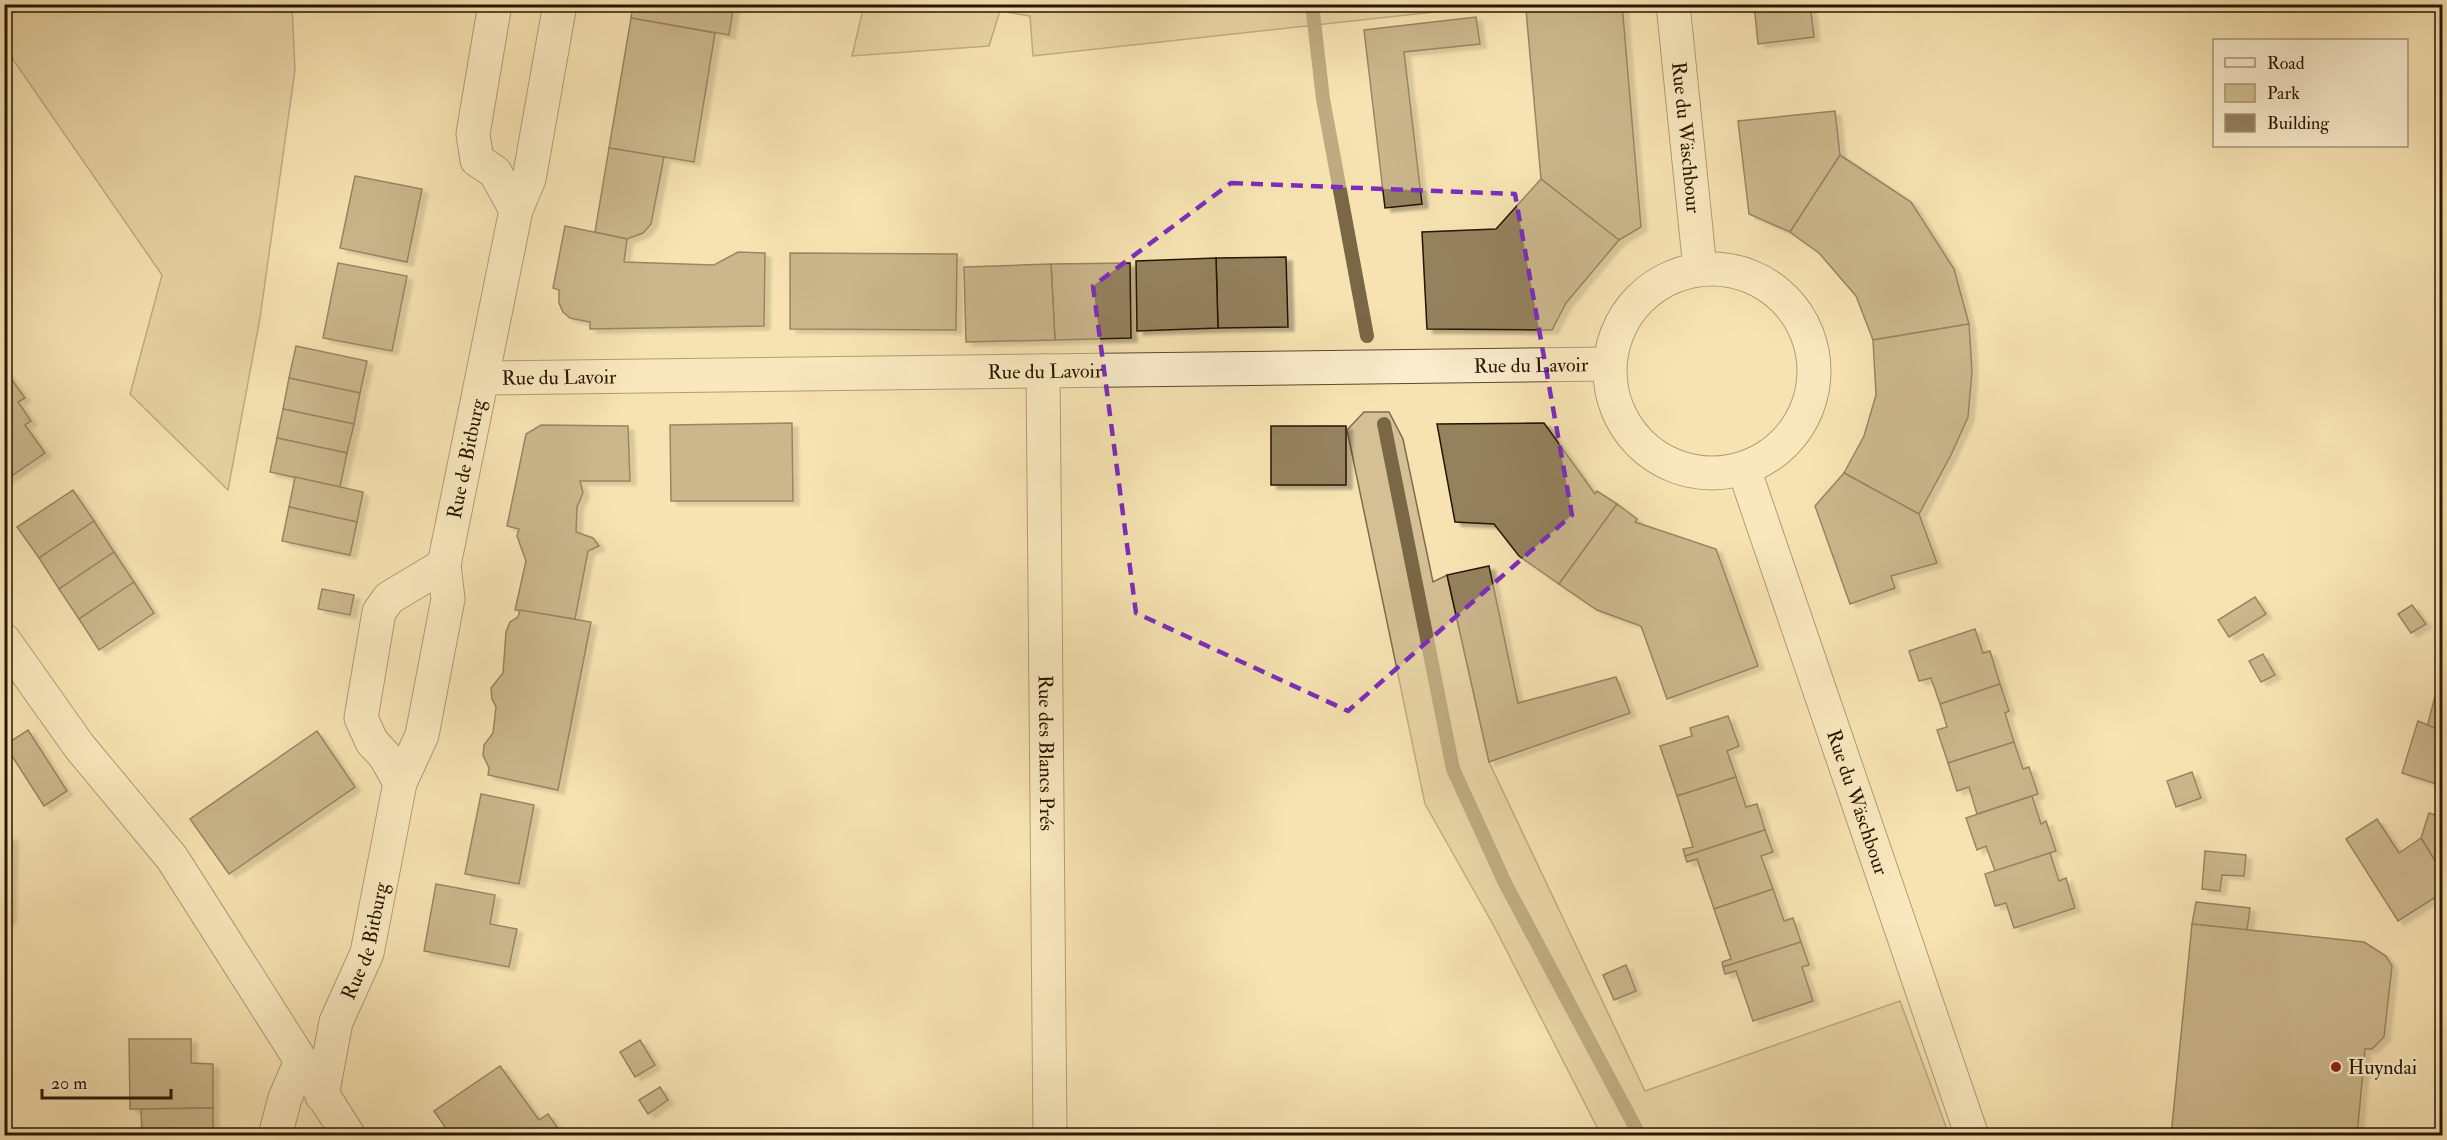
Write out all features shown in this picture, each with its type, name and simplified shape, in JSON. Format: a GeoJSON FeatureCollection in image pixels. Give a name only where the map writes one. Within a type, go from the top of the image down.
{"type":"FeatureCollection","features":[{"type":"Feature","properties":{"kind":"street"},"geometry":{"type":"LineString","coordinates":[[495,4],[473,134],[477,160],[495,172],[516,210]]}},
{"type":"Feature","properties":{"kind":"street","name":"Rue de Bitburg"},"geometry":{"type":"LineString","coordinates":[[322,1096],[336,1022],[368,953],[400,783],[422,735],[448,599],[444,565],[516,210],[529,179],[560,4]]}},
{"type":"Feature","properties":{"kind":"street","name":"Rue du Wäschbour"},"geometry":{"type":"LineString","coordinates":[[1672,4],[1700,269]]}},
{"type":"Feature","properties":{"kind":"street"},"geometry":{"type":"LineString","coordinates":[[1700,269],[1731,271],[1759,281],[1784,298],[1802,322],[1812,350],[1814,380],[1807,410],[1792,436],[1771,456],[1744,469],[1711,474],[1677,468],[1648,452],[1626,428],[1612,398],[1609,364],[1618,329],[1638,300],[1667,279],[1700,269]]}},
{"type":"Feature","properties":{"kind":"street","name":"Rue du Lavoir"},"geometry":{"type":"LineString","coordinates":[[483,378],[1609,364]]}},
{"type":"Feature","properties":{"kind":"street","name":"Rue des Blancs Prés"},"geometry":{"type":"LineString","coordinates":[[1043,371],[1050,1136]]}},
{"type":"Feature","properties":{"kind":"street","name":"Rue du Wäschbour"},"geometry":{"type":"LineString","coordinates":[[1744,469],[1971,1136]]}},
{"type":"Feature","properties":{"kind":"street"},"geometry":{"type":"LineString","coordinates":[[400,783],[385,756],[372,742],[361,718],[379,612],[389,598],[444,565]]}},
{"type":"Feature","properties":{"kind":"street"},"geometry":{"type":"LineString","coordinates":[[4,640],[79,746],[172,858],[349,1136]]}},
{"type":"Feature","properties":{"kind":"street"},"geometry":{"type":"LineString","coordinates":[[275,1136],[285,1098],[301,1061]]}},
{"type":"Feature","properties":{"kind":"highlighted area"},"geometry":{"type":"Polygon","coordinates":[[[1231,183],[1515,194],[1572,515],[1348,711],[1136,613],[1093,286],[1231,183]]]}},
{"type":"Feature","properties":{"kind":"green space"},"geometry":{"type":"Polygon","coordinates":[[[864,4],[1498,5],[1033,56],[1030,16],[1000,11],[989,46],[852,56],[864,4]]]}},
{"type":"Feature","properties":{"kind":"green space"},"geometry":{"type":"Polygon","coordinates":[[[4,5],[292,5],[295,70],[260,318],[228,490],[130,394],[162,275],[5,48],[4,5]]]}},
{"type":"Feature","properties":{"kind":"green space"},"geometry":{"type":"Polygon","coordinates":[[[1364,412],[1389,412],[1403,439],[1433,582],[1447,575],[1489,762],[1645,1091],[1900,1001],[1949,1135],[1601,1135],[1495,928],[1425,804],[1347,430],[1364,412]]]}},
{"type":"Feature","properties":{"kind":"building"},"geometry":{"type":"Polygon","coordinates":[[[633,4],[734,4],[729,35],[631,18],[633,4]]]}},
{"type":"Feature","properties":{"kind":"building"},"geometry":{"type":"Polygon","coordinates":[[[1564,4],[1622,4],[1641,227],[1619,240],[1541,179],[1526,10],[1564,4]]]}},
{"type":"Feature","properties":{"kind":"building"},"geometry":{"type":"Polygon","coordinates":[[[1754,4],[1810,4],[1814,37],[1758,44],[1754,4]]]}},
{"type":"Feature","properties":{"kind":"building"},"geometry":{"type":"Polygon","coordinates":[[[1476,17],[1480,44],[1404,52],[1422,204],[1385,208],[1364,30],[1476,17]]]}},
{"type":"Feature","properties":{"kind":"building"},"geometry":{"type":"Polygon","coordinates":[[[631,18],[715,33],[694,162],[609,148],[631,18]]]}},
{"type":"Feature","properties":{"kind":"building"},"geometry":{"type":"Polygon","coordinates":[[[1835,111],[1840,155],[1790,232],[1749,214],[1738,121],[1835,111]]]}},
{"type":"Feature","properties":{"kind":"building"},"geometry":{"type":"Polygon","coordinates":[[[609,148],[664,157],[651,224],[643,233],[627,239],[595,232],[609,148]]]}},
{"type":"Feature","properties":{"kind":"building"},"geometry":{"type":"Polygon","coordinates":[[[1840,155],[1911,202],[1954,269],[1969,324],[1873,340],[1856,296],[1819,253],[1790,232],[1840,155]]]}},
{"type":"Feature","properties":{"kind":"building"},"geometry":{"type":"Polygon","coordinates":[[[355,176],[422,189],[407,262],[340,248],[355,176]]]}},
{"type":"Feature","properties":{"kind":"building"},"geometry":{"type":"Polygon","coordinates":[[[1541,179],[1619,240],[1566,303],[1552,330],[1427,329],[1422,232],[1496,229],[1541,179]]]}},
{"type":"Feature","properties":{"kind":"building"},"geometry":{"type":"Polygon","coordinates":[[[565,226],[627,239],[624,262],[714,265],[738,252],[765,253],[764,326],[590,329],[590,322],[570,318],[563,312],[559,303],[559,290],[553,288],[565,226]]]}},
{"type":"Feature","properties":{"kind":"building"},"geometry":{"type":"Polygon","coordinates":[[[790,253],[957,254],[956,330],[790,329],[790,253]]]}},
{"type":"Feature","properties":{"kind":"building"},"geometry":{"type":"Polygon","coordinates":[[[1286,257],[1288,327],[1218,328],[1216,258],[1286,257]]]}},
{"type":"Feature","properties":{"kind":"building"},"geometry":{"type":"Polygon","coordinates":[[[1216,258],[1218,328],[1137,331],[1136,261],[1216,258]]]}},
{"type":"Feature","properties":{"kind":"building"},"geometry":{"type":"Polygon","coordinates":[[[338,263],[407,276],[392,351],[323,338],[338,263]]]}},
{"type":"Feature","properties":{"kind":"building"},"geometry":{"type":"Polygon","coordinates":[[[1130,263],[1131,338],[1055,340],[1051,264],[1130,263]]]}},
{"type":"Feature","properties":{"kind":"building"},"geometry":{"type":"Polygon","coordinates":[[[1051,264],[1055,340],[966,342],[964,267],[1051,264]]]}},
{"type":"Feature","properties":{"kind":"building"},"geometry":{"type":"Polygon","coordinates":[[[1969,324],[1972,371],[1968,417],[1951,455],[1919,514],[1844,473],[1864,436],[1876,395],[1873,340],[1969,324]]]}},
{"type":"Feature","properties":{"kind":"building"},"geometry":{"type":"Polygon","coordinates":[[[296,346],[367,361],[360,393],[289,378],[296,346]]]}},
{"type":"Feature","properties":{"kind":"building"},"geometry":{"type":"Polygon","coordinates":[[[4,369],[25,398],[18,402],[31,421],[25,425],[45,453],[4,481],[4,369]]]}},
{"type":"Feature","properties":{"kind":"building"},"geometry":{"type":"Polygon","coordinates":[[[289,378],[360,393],[354,424],[283,409],[289,378]]]}},
{"type":"Feature","properties":{"kind":"building"},"geometry":{"type":"Polygon","coordinates":[[[283,409],[354,424],[347,453],[277,438],[283,409]]]}},
{"type":"Feature","properties":{"kind":"building"},"geometry":{"type":"Polygon","coordinates":[[[792,423],[793,501],[671,501],[670,425],[792,423]]]}},
{"type":"Feature","properties":{"kind":"building"},"geometry":{"type":"Polygon","coordinates":[[[1544,423],[1595,494],[1597,491],[1617,504],[1559,584],[1519,556],[1494,524],[1455,522],[1437,424],[1544,423]]]}},
{"type":"Feature","properties":{"kind":"building"},"geometry":{"type":"Polygon","coordinates":[[[541,425],[628,426],[630,481],[580,481],[583,493],[577,507],[576,532],[593,538],[599,546],[588,551],[575,619],[515,610],[526,561],[517,536],[519,529],[507,526],[526,434],[541,425]]]}},
{"type":"Feature","properties":{"kind":"building"},"geometry":{"type":"Polygon","coordinates":[[[1271,426],[1346,426],[1346,485],[1271,485],[1271,426]]]}},
{"type":"Feature","properties":{"kind":"building"},"geometry":{"type":"Polygon","coordinates":[[[277,438],[347,453],[340,487],[270,472],[277,438]]]}},
{"type":"Feature","properties":{"kind":"building"},"geometry":{"type":"Polygon","coordinates":[[[1844,473],[1919,514],[1937,563],[1891,576],[1895,588],[1850,604],[1815,506],[1844,473]]]}},
{"type":"Feature","properties":{"kind":"building"},"geometry":{"type":"Polygon","coordinates":[[[295,477],[363,492],[357,522],[289,507],[295,477]]]}},
{"type":"Feature","properties":{"kind":"building"},"geometry":{"type":"Polygon","coordinates":[[[73,490],[94,521],[39,558],[17,527],[73,490]]]}},
{"type":"Feature","properties":{"kind":"building"},"geometry":{"type":"Polygon","coordinates":[[[1617,504],[1637,519],[1635,522],[1716,549],[1758,666],[1667,699],[1641,626],[1597,610],[1559,584],[1617,504]]]}},
{"type":"Feature","properties":{"kind":"building"},"geometry":{"type":"Polygon","coordinates":[[[289,507],[357,522],[350,555],[282,541],[289,507]]]}},
{"type":"Feature","properties":{"kind":"building"},"geometry":{"type":"Polygon","coordinates":[[[94,521],[114,552],[59,589],[39,558],[94,521]]]}},
{"type":"Feature","properties":{"kind":"building"},"geometry":{"type":"Polygon","coordinates":[[[114,552],[134,582],[79,619],[59,589],[114,552]]]}},
{"type":"Feature","properties":{"kind":"building"},"geometry":{"type":"Polygon","coordinates":[[[1489,566],[1518,703],[1616,677],[1630,713],[1489,762],[1447,575],[1489,566]]]}},
{"type":"Feature","properties":{"kind":"building"},"geometry":{"type":"Polygon","coordinates":[[[134,582],[154,613],[99,650],[79,619],[134,582]]]}},
{"type":"Feature","properties":{"kind":"building"},"geometry":{"type":"Polygon","coordinates":[[[322,589],[354,595],[350,615],[318,609],[322,589]]]}},
{"type":"Feature","properties":{"kind":"building"},"geometry":{"type":"Polygon","coordinates":[[[2255,597],[2266,614],[2229,637],[2218,620],[2255,597]]]}},
{"type":"Feature","properties":{"kind":"building"},"geometry":{"type":"Polygon","coordinates":[[[2412,605],[2426,624],[2411,633],[2398,614],[2412,605]]]}},
{"type":"Feature","properties":{"kind":"building"},"geometry":{"type":"Polygon","coordinates":[[[520,610],[591,622],[558,790],[488,775],[489,768],[483,755],[484,745],[493,733],[496,707],[492,699],[491,688],[503,673],[506,632],[510,622],[518,617],[520,610]]]}},
{"type":"Feature","properties":{"kind":"building"},"geometry":{"type":"Polygon","coordinates":[[[1975,629],[1983,653],[1990,651],[2000,684],[1940,704],[1931,678],[1919,681],[1909,651],[1975,629]]]}},
{"type":"Feature","properties":{"kind":"building"},"geometry":{"type":"Polygon","coordinates":[[[2263,654],[2275,675],[2261,682],[2249,661],[2263,654]]]}},
{"type":"Feature","properties":{"kind":"building"},"geometry":{"type":"Polygon","coordinates":[[[2439,681],[2442,682],[2442,731],[2427,727],[2439,681]]]}},
{"type":"Feature","properties":{"kind":"building"},"geometry":{"type":"Polygon","coordinates":[[[2000,684],[2009,711],[2005,713],[2014,742],[1948,763],[1937,730],[1947,727],[1940,704],[2000,684]]]}},
{"type":"Feature","properties":{"kind":"building"},"geometry":{"type":"Polygon","coordinates":[[[1728,716],[1739,746],[1727,751],[1736,777],[1677,796],[1660,746],[1692,736],[1690,728],[1728,716]]]}},
{"type":"Feature","properties":{"kind":"building"},"geometry":{"type":"Polygon","coordinates":[[[2418,721],[2442,731],[2442,754],[2438,756],[2442,766],[2440,785],[2402,773],[2418,721]]]}},
{"type":"Feature","properties":{"kind":"building"},"geometry":{"type":"Polygon","coordinates":[[[28,730],[67,791],[44,806],[5,745],[28,730]]]}},
{"type":"Feature","properties":{"kind":"building"},"geometry":{"type":"Polygon","coordinates":[[[317,731],[355,787],[229,874],[190,819],[317,731]]]}},
{"type":"Feature","properties":{"kind":"building"},"geometry":{"type":"Polygon","coordinates":[[[2014,742],[2023,769],[2029,767],[2038,794],[1977,814],[1969,787],[1957,791],[1948,763],[2014,742]]]}},
{"type":"Feature","properties":{"kind":"building"},"geometry":{"type":"Polygon","coordinates":[[[2192,772],[2201,798],[2176,807],[2167,781],[2192,772]]]}},
{"type":"Feature","properties":{"kind":"building"},"geometry":{"type":"Polygon","coordinates":[[[1736,777],[1746,807],[1757,804],[1765,830],[1685,856],[1683,849],[1693,847],[1677,796],[1736,777]]]}},
{"type":"Feature","properties":{"kind":"building"},"geometry":{"type":"Polygon","coordinates":[[[481,794],[534,805],[519,884],[465,874],[481,794]]]}},
{"type":"Feature","properties":{"kind":"building"},"geometry":{"type":"Polygon","coordinates":[[[2032,796],[2041,824],[2046,821],[2056,851],[1995,871],[1986,846],[1977,850],[1966,818],[2032,796]]]}},
{"type":"Feature","properties":{"kind":"building"},"geometry":{"type":"Polygon","coordinates":[[[2429,813],[2442,817],[2442,872],[2421,838],[2429,813]]]}},
{"type":"Feature","properties":{"kind":"building"},"geometry":{"type":"Polygon","coordinates":[[[2377,819],[2399,853],[2421,838],[2442,872],[2442,893],[2398,921],[2346,839],[2377,819]]]}},
{"type":"Feature","properties":{"kind":"building"},"geometry":{"type":"Polygon","coordinates":[[[1765,830],[1773,852],[1761,856],[1773,889],[1714,909],[1697,859],[1687,862],[1685,856],[1765,830]]]}},
{"type":"Feature","properties":{"kind":"building"},"geometry":{"type":"Polygon","coordinates":[[[4,837],[12,837],[10,921],[4,921],[4,837]]]}},
{"type":"Feature","properties":{"kind":"building"},"geometry":{"type":"Polygon","coordinates":[[[2205,851],[2246,855],[2244,876],[2222,875],[2220,891],[2202,889],[2205,851]]]}},
{"type":"Feature","properties":{"kind":"building"},"geometry":{"type":"Polygon","coordinates":[[[2050,853],[2059,881],[2066,878],[2075,908],[2014,928],[2006,903],[1995,906],[1985,874],[2050,853]]]}},
{"type":"Feature","properties":{"kind":"building"},"geometry":{"type":"Polygon","coordinates":[[[436,884],[495,895],[490,924],[517,929],[509,967],[424,951],[436,884]]]}},
{"type":"Feature","properties":{"kind":"building"},"geometry":{"type":"Polygon","coordinates":[[[1773,889],[1784,921],[1793,918],[1801,942],[1723,967],[1722,962],[1731,959],[1714,909],[1773,889]]]}},
{"type":"Feature","properties":{"kind":"building"},"geometry":{"type":"Polygon","coordinates":[[[2196,902],[2250,908],[2247,930],[2192,924],[2196,902]]]}},
{"type":"Feature","properties":{"kind":"building"},"geometry":{"type":"Polygon","coordinates":[[[2192,924],[2364,942],[2386,956],[2392,966],[2384,1037],[2372,1049],[2365,1049],[2357,1136],[2171,1136],[2192,924]]]}},
{"type":"Feature","properties":{"kind":"building"},"geometry":{"type":"Polygon","coordinates":[[[1801,942],[1809,965],[1802,967],[1813,1001],[1753,1021],[1736,971],[1725,974],[1723,967],[1801,942]]]}},
{"type":"Feature","properties":{"kind":"building"},"geometry":{"type":"Polygon","coordinates":[[[1626,965],[1636,991],[1614,1000],[1603,975],[1626,965]]]}},
{"type":"Feature","properties":{"kind":"building"},"geometry":{"type":"Polygon","coordinates":[[[129,1039],[191,1039],[191,1063],[213,1064],[213,1108],[130,1109],[129,1039]]]}},
{"type":"Feature","properties":{"kind":"building"},"geometry":{"type":"Polygon","coordinates":[[[640,1040],[655,1065],[635,1077],[620,1052],[640,1040]]]}},
{"type":"Feature","properties":{"kind":"building"},"geometry":{"type":"Polygon","coordinates":[[[500,1066],[539,1120],[548,1114],[561,1133],[558,1136],[451,1136],[434,1111],[500,1066]]]}},
{"type":"Feature","properties":{"kind":"building"},"geometry":{"type":"Polygon","coordinates":[[[660,1087],[668,1100],[648,1114],[639,1100],[660,1087]]]}},
{"type":"Feature","properties":{"kind":"building"},"geometry":{"type":"Polygon","coordinates":[[[213,1108],[213,1136],[142,1136],[141,1109],[213,1108]]]}},
{"type":"Feature","properties":{"kind":"waterway"},"geometry":{"type":"LineString","coordinates":[[1312,4],[1323,99],[1367,336]]}},
{"type":"Feature","properties":{"kind":"waterway"},"geometry":{"type":"LineString","coordinates":[[1384,424],[1453,769],[1505,883],[1640,1136]]}},
{"type":"Feature","properties":{"kind":"place","name":"Huyndai"},"geometry":{"type":"Point","coordinates":[2336,1067]}}]}
